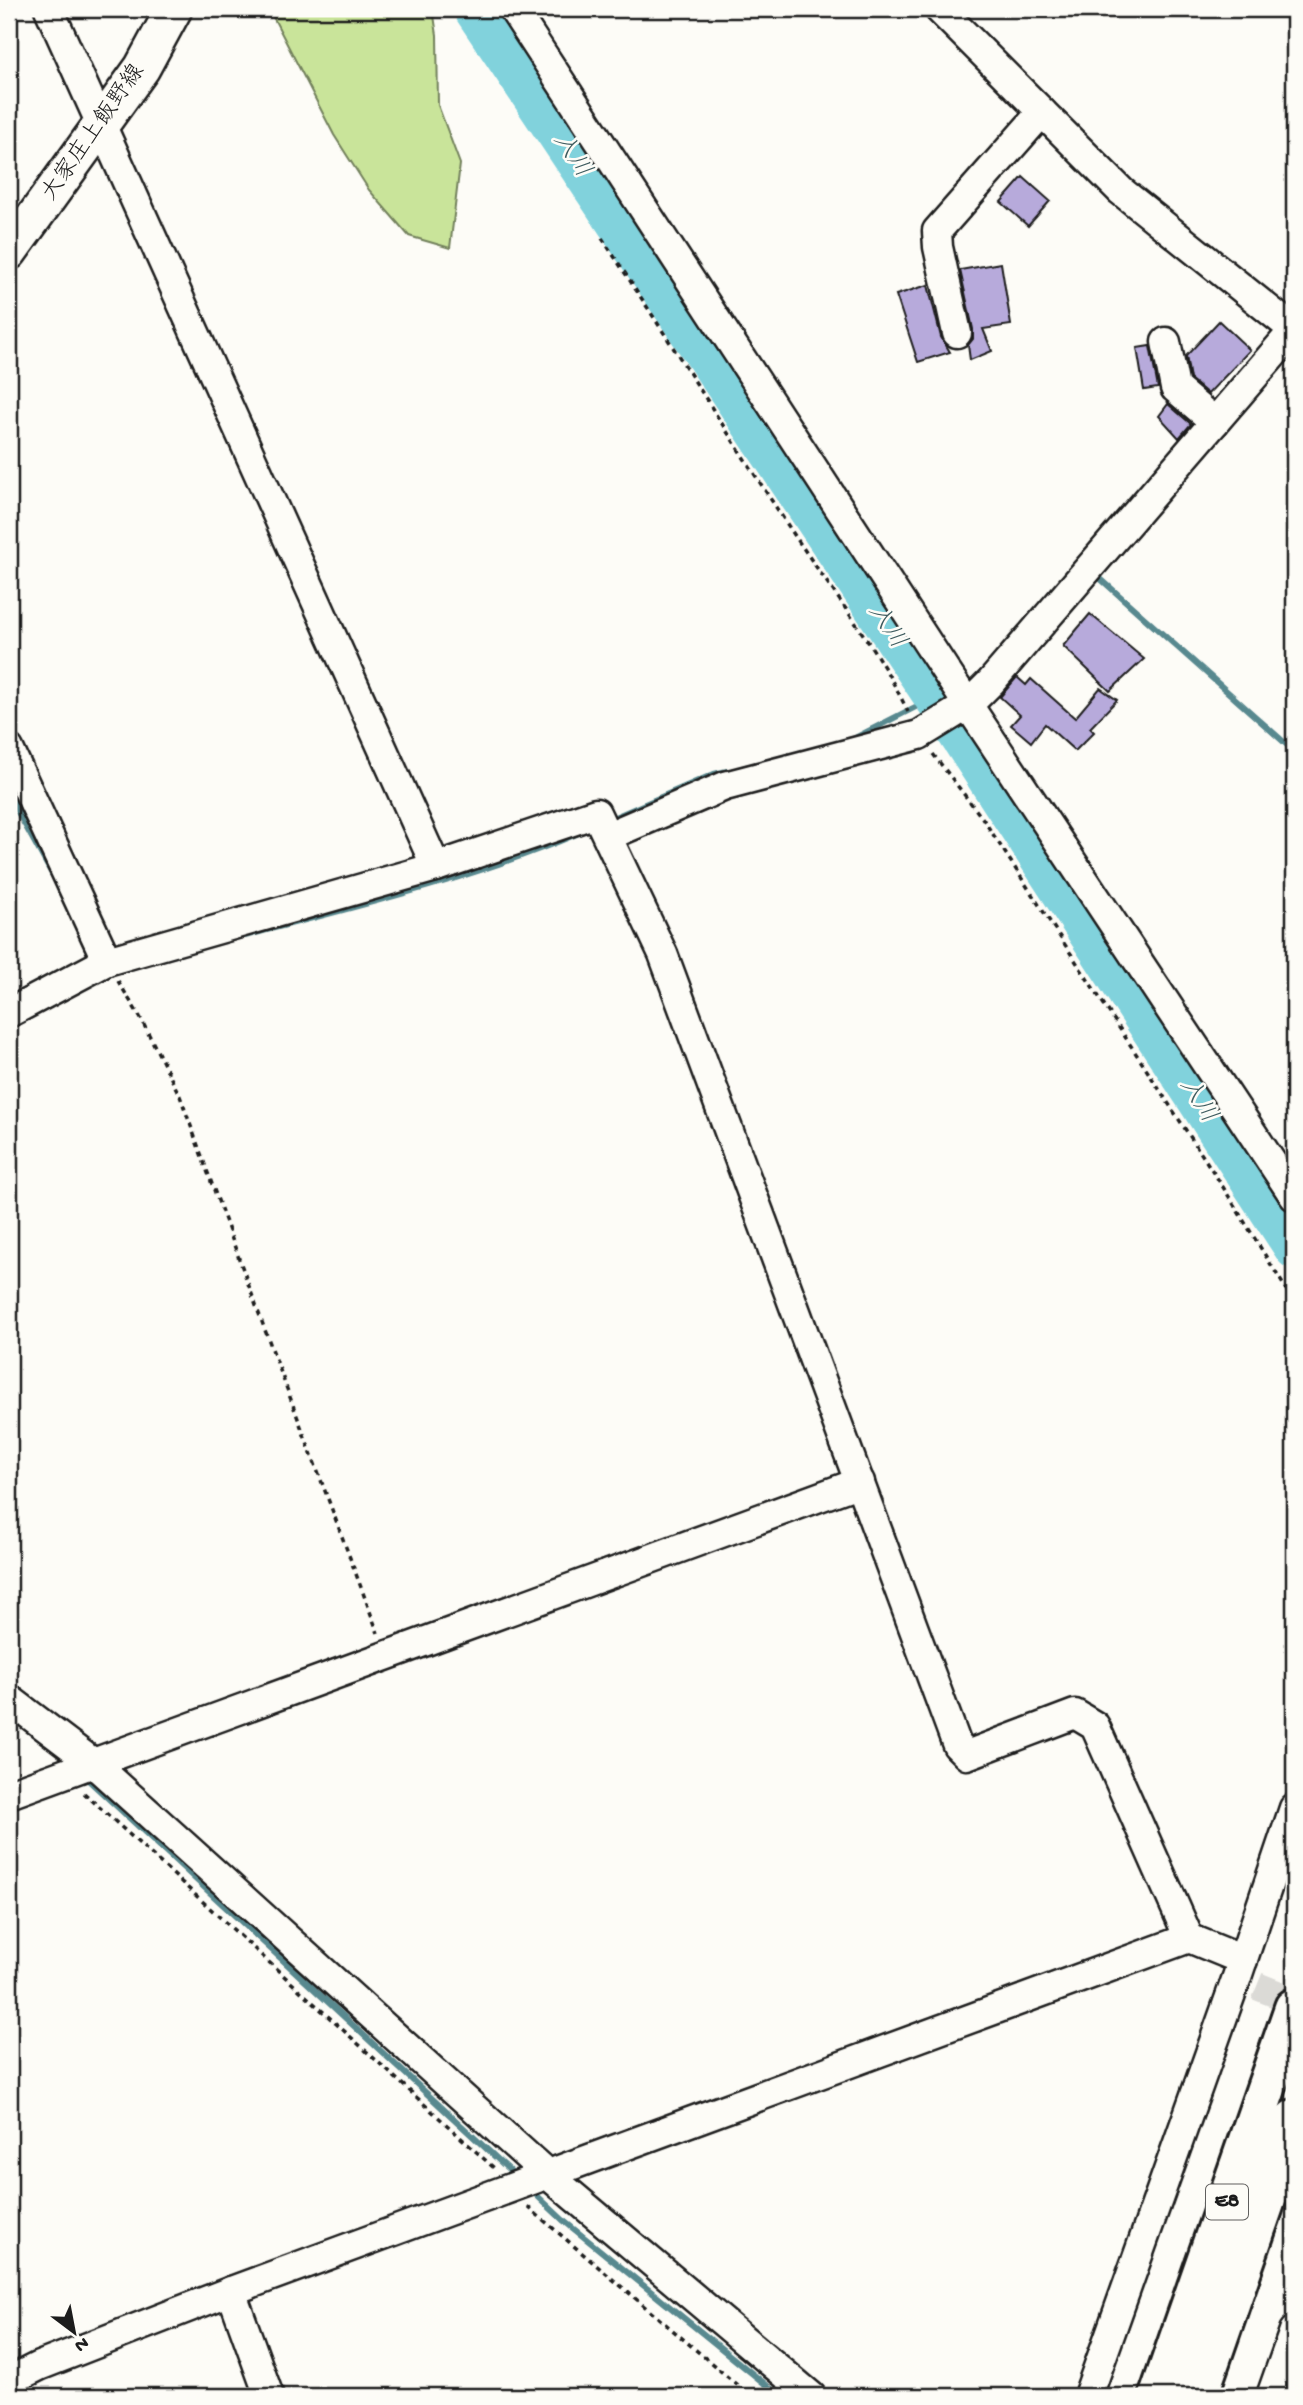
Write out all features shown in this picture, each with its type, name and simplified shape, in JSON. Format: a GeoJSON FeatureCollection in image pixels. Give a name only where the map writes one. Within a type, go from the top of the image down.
{"type":"FeatureCollection","features":[{"type":"Feature","properties":{"kind":"highway","name":"E8"},"geometry":{"type":"LineString","coordinates":[[1159,2396],[1294,2008]]}},
{"type":"Feature","properties":{"kind":"highway","name":"E8"},"geometry":{"type":"LineString","coordinates":[[1198,2396],[1294,2119]]}},
{"type":"Feature","properties":{"kind":"main road","name":"大家庄上飯野線"},"geometry":{"type":"LineString","coordinates":[[9,252],[142,68],[174,9]]}},
{"type":"Feature","properties":{"kind":"street"},"geometry":{"type":"LineString","coordinates":[[49,9],[436,867]]}},
{"type":"Feature","properties":{"kind":"street"},"geometry":{"type":"LineString","coordinates":[[513,9],[968,705],[1294,1196]]}},
{"type":"Feature","properties":{"kind":"street"},"geometry":{"type":"LineString","coordinates":[[608,836],[725,786],[923,733],[968,705],[1294,330],[1121,191],[939,9]]}},
{"type":"Feature","properties":{"kind":"street"},"geometry":{"type":"LineString","coordinates":[[957,333],[937,231],[1042,112]]}},
{"type":"Feature","properties":{"kind":"street"},"geometry":{"type":"LineString","coordinates":[[1166,342],[1175,388],[1215,422]]}},
{"type":"Feature","properties":{"kind":"street"},"geometry":{"type":"LineString","coordinates":[[9,748],[107,961]]}},
{"type":"Feature","properties":{"kind":"street"},"geometry":{"type":"LineString","coordinates":[[9,1013],[107,961],[436,867],[596,813],[663,954],[957,1745],[967,1755],[1075,1714],[1095,1726],[1189,1938],[1246,1974]]}},
{"type":"Feature","properties":{"kind":"street"},"geometry":{"type":"LineString","coordinates":[[9,1794],[860,1482]]}},
{"type":"Feature","properties":{"kind":"street"},"geometry":{"type":"LineString","coordinates":[[9,1699],[92,1762],[547,2174],[811,2396]]}},
{"type":"Feature","properties":{"kind":"street"},"geometry":{"type":"LineString","coordinates":[[1088,2396],[1246,1974],[1294,1808]]}},
{"type":"Feature","properties":{"kind":"street"},"geometry":{"type":"LineString","coordinates":[[9,2381],[39,2366],[231,2291],[1189,1938]]}},
{"type":"Feature","properties":{"kind":"street"},"geometry":{"type":"LineString","coordinates":[[231,2291],[269,2396]]}},
{"type":"Feature","properties":{"kind":"street"},"geometry":{"type":"LineString","coordinates":[[1271,2396],[1294,2331]]}},
{"type":"Feature","properties":{"kind":"path"},"geometry":{"type":"LineString","coordinates":[[602,238],[795,537],[892,678],[923,733],[983,819],[1223,1187],[1294,1302]]}},
{"type":"Feature","properties":{"kind":"path"},"geometry":{"type":"LineString","coordinates":[[107,961],[140,1017],[180,1096],[386,1655]]}},
{"type":"Feature","properties":{"kind":"path"},"geometry":{"type":"LineString","coordinates":[[64,1774],[500,2174],[508,2189],[750,2396]]}},
{"type":"Feature","properties":{"kind":"green space"},"geometry":{"type":"Polygon","coordinates":[[[269,9],[433,9],[437,35],[438,105],[460,164],[450,248],[409,236],[369,190],[334,135],[269,9]]]}},
{"type":"Feature","properties":{"kind":"building"},"geometry":{"type":"Polygon","coordinates":[[[1023,177],[1050,201],[1028,226],[1001,202],[1023,177]]]}},
{"type":"Feature","properties":{"kind":"building"},"geometry":{"type":"Polygon","coordinates":[[[1001,263],[1011,325],[983,329],[992,351],[970,360],[968,345],[973,339],[973,329],[960,270],[1001,263]]]}},
{"type":"Feature","properties":{"kind":"building"},"geometry":{"type":"Polygon","coordinates":[[[928,285],[941,337],[950,352],[918,362],[896,295],[928,285]]]}},
{"type":"Feature","properties":{"kind":"building"},"geometry":{"type":"Polygon","coordinates":[[[1219,321],[1250,350],[1208,394],[1190,379],[1186,356],[1219,321]]]}},
{"type":"Feature","properties":{"kind":"building"},"geometry":{"type":"Polygon","coordinates":[[[1150,346],[1158,388],[1144,390],[1137,348],[1150,346]]]}},
{"type":"Feature","properties":{"kind":"building"},"geometry":{"type":"Polygon","coordinates":[[[1168,404],[1191,424],[1179,438],[1159,416],[1168,404]]]}},
{"type":"Feature","properties":{"kind":"building"},"geometry":{"type":"Polygon","coordinates":[[[1090,614],[1144,659],[1110,691],[1063,646],[1090,614]]]}},
{"type":"Feature","properties":{"kind":"building"},"geometry":{"type":"Polygon","coordinates":[[[1017,677],[1026,685],[1031,679],[1075,718],[1100,688],[1117,700],[1090,728],[1094,732],[1075,751],[1045,724],[1031,742],[1011,725],[1020,715],[1000,697],[1017,677]]]}},
{"type":"Feature","properties":{"kind":"waterway","name":"入川"},"geometry":{"type":"LineString","coordinates":[[472,9],[939,707],[1294,1250]]}},
{"type":"Feature","properties":{"kind":"waterway"},"geometry":{"type":"LineString","coordinates":[[1094,573],[1294,751]]}},
{"type":"Feature","properties":{"kind":"waterway"},"geometry":{"type":"LineString","coordinates":[[939,707],[955,696]]}},
{"type":"Feature","properties":{"kind":"waterway"},"geometry":{"type":"LineString","coordinates":[[853,739],[933,698]]}},
{"type":"Feature","properties":{"kind":"waterway"},"geometry":{"type":"LineString","coordinates":[[608,820],[714,774],[727,771]]}},
{"type":"Feature","properties":{"kind":"waterway"},"geometry":{"type":"LineString","coordinates":[[9,796],[52,874]]}},
{"type":"Feature","properties":{"kind":"waterway"},"geometry":{"type":"LineString","coordinates":[[245,936],[456,878],[579,833]]}},
{"type":"Feature","properties":{"kind":"waterway"},"geometry":{"type":"LineString","coordinates":[[84,1776],[518,2178]]}},
{"type":"Feature","properties":{"kind":"waterway"},"geometry":{"type":"LineString","coordinates":[[531,2190],[564,2221],[780,2396]]}},
{"type":"Feature","properties":{"kind":"tunnel"},"geometry":{"type":"LineString","coordinates":[[1257,1986],[1294,2001]]}}]}
